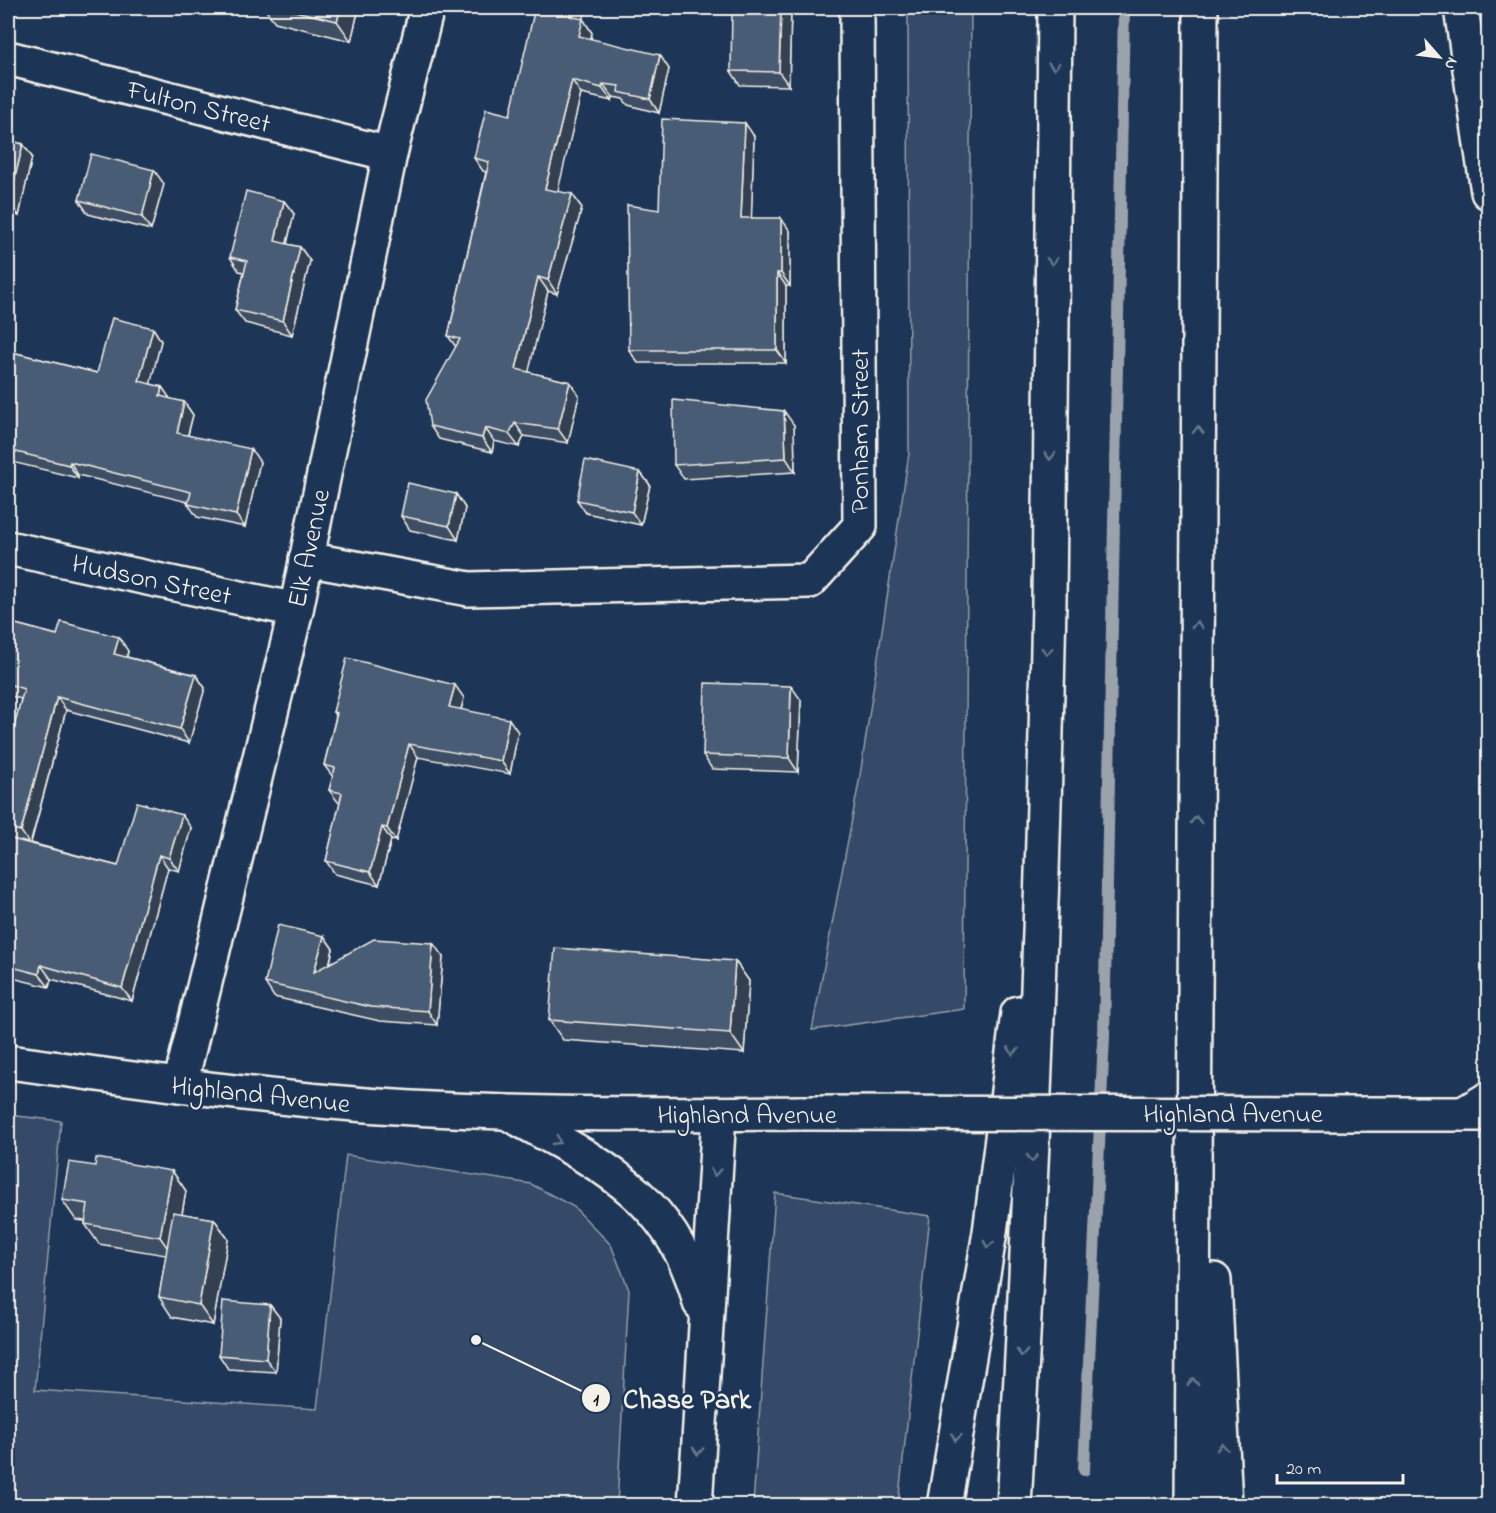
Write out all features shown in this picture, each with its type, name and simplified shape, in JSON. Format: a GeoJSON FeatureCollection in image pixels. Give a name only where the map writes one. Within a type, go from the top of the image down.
{"type":"FeatureCollection","features":[{"type":"Feature","properties":{"kind":"main road","name":"Elk Avenue"},"geometry":{"type":"LineString","coordinates":[[180,1085],[296,610],[390,154],[426,8]]}},
{"type":"Feature","properties":{"kind":"main road","name":"Ponham Street"},"geometry":{"type":"LineString","coordinates":[[306,560],[469,589],[810,582],[860,526],[857,8]]}},
{"type":"Feature","properties":{"kind":"main road"},"geometry":{"type":"LineString","coordinates":[[1013,1506],[1029,1229],[1043,826],[1055,8]]}},
{"type":"Feature","properties":{"kind":"main road"},"geometry":{"type":"LineString","coordinates":[[1192,1506],[1201,8]]}},
{"type":"Feature","properties":{"kind":"main road"},"geometry":{"type":"LineString","coordinates":[[1200,211],[1210,8]]}},
{"type":"Feature","properties":{"kind":"main road"},"geometry":{"type":"LineString","coordinates":[[1461,8],[1488,192]]}},
{"type":"Feature","properties":{"kind":"main road","name":"Fulton Street"},"geometry":{"type":"LineString","coordinates":[[8,58],[390,154]]}},
{"type":"Feature","properties":{"kind":"main road","name":"Hudson Street"},"geometry":{"type":"LineString","coordinates":[[8,548],[296,610]]}},
{"type":"Feature","properties":{"kind":"main road"},"geometry":{"type":"LineString","coordinates":[[944,1506],[990,1232],[1043,826]]}},
{"type":"Feature","properties":{"kind":"main road"},"geometry":{"type":"LineString","coordinates":[[1196,878],[1225,1506]]}},
{"type":"Feature","properties":{"kind":"main road","name":"Highland Avenue"},"geometry":{"type":"LineString","coordinates":[[8,1062],[180,1085],[355,1104],[506,1112],[1363,1114],[1480,1109]]}},
{"type":"Feature","properties":{"kind":"main road"},"geometry":{"type":"LineString","coordinates":[[506,1112],[617,1176],[648,1204],[670,1231],[683,1253],[695,1283],[705,1336]]}},
{"type":"Feature","properties":{"kind":"main road"},"geometry":{"type":"LineString","coordinates":[[695,1506],[719,1114]]}},
{"type":"Feature","properties":{"kind":"shaded area"},"geometry":{"type":"Polygon","coordinates":[[[908,8],[971,8],[964,1009],[812,1030],[859,782],[909,453],[908,8]]]}},
{"type":"Feature","properties":{"kind":"shaded area"},"geometry":{"type":"Polygon","coordinates":[[[8,1115],[61,1121],[35,1390],[317,1409],[346,1155],[531,1184],[574,1207],[611,1245],[629,1290],[617,1505],[8,1505],[8,1115]]]}},
{"type":"Feature","properties":{"kind":"shaded area"},"geometry":{"type":"Polygon","coordinates":[[[775,1193],[930,1216],[898,1505],[753,1505],[775,1193]]]}},
{"type":"Feature","properties":{"kind":"building"},"geometry":{"type":"Polygon","coordinates":[[[282,8],[341,8],[337,21],[282,8]]]}},
{"type":"Feature","properties":{"kind":"building"},"geometry":{"type":"Polygon","coordinates":[[[535,8],[573,8],[570,16],[583,19],[579,36],[660,55],[650,99],[618,92],[619,86],[603,84],[602,88],[572,80],[545,189],[572,194],[548,280],[538,277],[516,369],[570,382],[558,429],[515,423],[509,434],[485,428],[482,438],[430,426],[426,400],[460,339],[448,336],[489,162],[474,158],[486,109],[510,115],[535,8]]]}},
{"type":"Feature","properties":{"kind":"building"},"geometry":{"type":"Polygon","coordinates":[[[732,8],[781,8],[779,72],[731,71],[732,8]]]}},
{"type":"Feature","properties":{"kind":"building"},"geometry":{"type":"Polygon","coordinates":[[[662,119],[745,123],[741,218],[781,218],[781,273],[777,273],[777,350],[629,350],[627,205],[659,210],[662,119]]]}},
{"type":"Feature","properties":{"kind":"building"},"geometry":{"type":"Polygon","coordinates":[[[8,140],[23,144],[9,202],[8,202],[8,140]]]}},
{"type":"Feature","properties":{"kind":"building"},"geometry":{"type":"Polygon","coordinates":[[[91,154],[154,170],[142,217],[79,200],[91,154]]]}},
{"type":"Feature","properties":{"kind":"building"},"geometry":{"type":"Polygon","coordinates":[[[246,191],[284,201],[275,241],[300,247],[283,321],[235,310],[247,261],[230,257],[246,191]]]}},
{"type":"Feature","properties":{"kind":"building"},"geometry":{"type":"Polygon","coordinates":[[[112,318],[153,328],[139,381],[162,387],[160,396],[184,402],[177,433],[251,449],[236,515],[188,504],[191,492],[70,462],[69,465],[8,450],[8,351],[97,373],[112,318]]]}},
{"type":"Feature","properties":{"kind":"building"},"geometry":{"type":"Polygon","coordinates":[[[673,400],[784,411],[786,458],[674,465],[673,400]]]}},
{"type":"Feature","properties":{"kind":"building"},"geometry":{"type":"Polygon","coordinates":[[[585,460],[640,472],[632,512],[577,500],[585,460]]]}},
{"type":"Feature","properties":{"kind":"building"},"geometry":{"type":"Polygon","coordinates":[[[408,483],[456,494],[449,526],[401,516],[408,483]]]}},
{"type":"Feature","properties":{"kind":"building"},"geometry":{"type":"Polygon","coordinates":[[[8,622],[57,635],[61,622],[119,637],[114,654],[196,675],[180,729],[57,697],[21,831],[8,828],[8,750],[24,689],[8,684],[8,622]]]}},
{"type":"Feature","properties":{"kind":"building"},"geometry":{"type":"Polygon","coordinates":[[[347,658],[455,685],[449,707],[509,719],[501,761],[409,744],[387,828],[382,827],[370,872],[326,861],[342,793],[329,790],[335,768],[324,765],[337,713],[333,712],[347,658]]]}},
{"type":"Feature","properties":{"kind":"building"},"geometry":{"type":"Polygon","coordinates":[[[705,683],[791,686],[789,758],[703,755],[705,683]]]}},
{"type":"Feature","properties":{"kind":"building"},"geometry":{"type":"Polygon","coordinates":[[[137,802],[182,815],[169,858],[159,855],[122,988],[41,965],[39,974],[8,966],[8,838],[118,866],[137,802]]]}},
{"type":"Feature","properties":{"kind":"building"},"geometry":{"type":"Polygon","coordinates":[[[278,925],[324,936],[314,972],[374,939],[433,943],[428,1011],[371,1007],[265,983],[278,925]]]}},
{"type":"Feature","properties":{"kind":"building"},"geometry":{"type":"Polygon","coordinates":[[[555,948],[735,961],[730,1033],[549,1020],[555,948]]]}},
{"type":"Feature","properties":{"kind":"building"},"geometry":{"type":"Polygon","coordinates":[[[96,1158],[172,1171],[160,1237],[85,1224],[88,1204],[62,1200],[69,1162],[95,1166],[96,1158]]]}},
{"type":"Feature","properties":{"kind":"building"},"geometry":{"type":"Polygon","coordinates":[[[173,1212],[214,1219],[199,1305],[159,1297],[173,1212]]]}},
{"type":"Feature","properties":{"kind":"building"},"geometry":{"type":"Polygon","coordinates":[[[223,1301],[270,1305],[266,1359],[219,1355],[223,1301]]]}},
{"type":"Feature","properties":{"kind":"waterway"},"geometry":{"type":"LineString","coordinates":[[1084,1470],[1104,1037],[1124,8]]}},
{"type":"Feature","properties":{"kind":"place","name":"Chase Park"},"geometry":{"type":"Point","coordinates":[476,1340]}}]}
